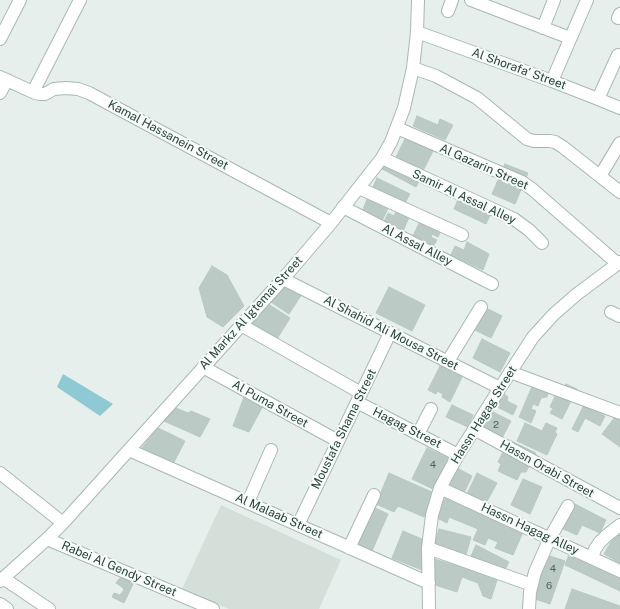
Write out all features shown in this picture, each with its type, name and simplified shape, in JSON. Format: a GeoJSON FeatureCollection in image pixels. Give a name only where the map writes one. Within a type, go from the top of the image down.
{"type":"FeatureCollection","features":[{"type":"Feature","properties":{"kind":"street"},"geometry":{"type":"LineString","coordinates":[[0,39],[20,0]]}},
{"type":"Feature","properties":{"kind":"street"},"geometry":{"type":"LineString","coordinates":[[0,93],[4,79],[33,92],[80,0]]}},
{"type":"Feature","properties":{"kind":"street"},"geometry":{"type":"LineString","coordinates":[[471,0],[570,38]]}},
{"type":"Feature","properties":{"kind":"street"},"geometry":{"type":"LineString","coordinates":[[543,28],[554,0]]}},
{"type":"Feature","properties":{"kind":"street"},"geometry":{"type":"LineString","coordinates":[[552,81],[586,0]]}},
{"type":"Feature","properties":{"kind":"street","name":"Al Markz Al Igtemai Street"},"geometry":{"type":"LineString","coordinates":[[2,580],[63,523],[283,279],[382,158],[391,142],[404,108],[413,68],[417,32],[414,1]]}},
{"type":"Feature","properties":{"kind":"street","name":"Al Shorafa' Street"},"geometry":{"type":"LineString","coordinates":[[417,32],[552,81],[620,108]]}},
{"type":"Feature","properties":{"kind":"street"},"geometry":{"type":"LineString","coordinates":[[598,99],[618,54]]}},
{"type":"Feature","properties":{"kind":"street"},"geometry":{"type":"LineString","coordinates":[[413,68],[436,76],[477,98],[527,138],[534,141],[555,142],[620,192]]}},
{"type":"Feature","properties":{"kind":"street","name":"Kamal Hassanein Street"},"geometry":{"type":"LineString","coordinates":[[33,92],[45,94],[54,89],[66,88],[78,89],[89,93],[330,223]]}},
{"type":"Feature","properties":{"kind":"street","name":"Al Gazarin Street"},"geometry":{"type":"LineString","coordinates":[[397,128],[522,182],[532,189],[618,267]]}},
{"type":"Feature","properties":{"kind":"street"},"geometry":{"type":"LineString","coordinates":[[600,176],[618,151]]}},
{"type":"Feature","properties":{"kind":"street","name":"Samir Al Assal Alley"},"geometry":{"type":"LineString","coordinates":[[382,158],[514,219],[529,230],[542,243]]}},
{"type":"Feature","properties":{"kind":"street"},"geometry":{"type":"LineString","coordinates":[[359,188],[462,235]]}},
{"type":"Feature","properties":{"kind":"street","name":"Al Assal Alley"},"geometry":{"type":"LineString","coordinates":[[343,207],[492,284]]}},
{"type":"Feature","properties":{"kind":"street","name":"Hassn Hagag Street"},"geometry":{"type":"LineString","coordinates":[[430,609],[428,548],[432,515],[440,488],[458,455],[533,337],[554,314],[576,294],[618,267]]}},
{"type":"Feature","properties":{"kind":"street","name":"Al Shahid Ali Mousa Street"},"geometry":{"type":"LineString","coordinates":[[283,279],[500,388]]}},
{"type":"Feature","properties":{"kind":"street"},"geometry":{"type":"LineString","coordinates":[[448,361],[481,307]]}},
{"type":"Feature","properties":{"kind":"street","name":"Hagag Street"},"geometry":{"type":"LineString","coordinates":[[241,325],[418,434],[458,455]]}},
{"type":"Feature","properties":{"kind":"street","name":"Moustafa Shama Street"},"geometry":{"type":"LineString","coordinates":[[298,525],[390,333]]}},
{"type":"Feature","properties":{"kind":"street","name":"Al Puma Street"},"geometry":{"type":"LineString","coordinates":[[203,367],[338,441]]}},
{"type":"Feature","properties":{"kind":"street"},"geometry":{"type":"LineString","coordinates":[[510,372],[620,413]]}},
{"type":"Feature","properties":{"kind":"street"},"geometry":{"type":"LineString","coordinates":[[418,434],[431,409]]}},
{"type":"Feature","properties":{"kind":"street","name":"Hassn Orabi Street"},"geometry":{"type":"LineString","coordinates":[[474,429],[620,508]]}},
{"type":"Feature","properties":{"kind":"street","name":"Al Malaab Street"},"geometry":{"type":"LineString","coordinates":[[129,450],[429,583]]}},
{"type":"Feature","properties":{"kind":"street"},"geometry":{"type":"LineString","coordinates":[[248,502],[271,450]]}},
{"type":"Feature","properties":{"kind":"street"},"geometry":{"type":"LineString","coordinates":[[0,473],[63,523]]}},
{"type":"Feature","properties":{"kind":"street","name":"Hassn Hagag Alley"},"geometry":{"type":"LineString","coordinates":[[440,488],[620,571]]}},
{"type":"Feature","properties":{"kind":"street"},"geometry":{"type":"LineString","coordinates":[[349,548],[374,495]]}},
{"type":"Feature","properties":{"kind":"street"},"geometry":{"type":"LineString","coordinates":[[529,609],[535,572],[550,538],[568,506]]}},
{"type":"Feature","properties":{"kind":"street"},"geometry":{"type":"LineString","coordinates":[[592,558],[595,549],[600,542],[620,525]]}},
{"type":"Feature","properties":{"kind":"street","name":"Rabei Al Gendy Street"},"geometry":{"type":"LineString","coordinates":[[47,539],[213,609]]}},
{"type":"Feature","properties":{"kind":"street"},"geometry":{"type":"LineString","coordinates":[[428,548],[532,585]]}},
{"type":"Feature","properties":{"kind":"street"},"geometry":{"type":"LineString","coordinates":[[2,580],[49,609]]}},
{"type":"Feature","properties":{"kind":"street"},"geometry":{"type":"LineString","coordinates":[[0,604],[7,609]]}},
{"type":"Feature","properties":{"kind":"shaded area"},"geometry":{"type":"Polygon","coordinates":[[[221,505],[341,560],[319,609],[229,609],[182,589],[221,505]]]}},
{"type":"Feature","properties":{"kind":"water"},"geometry":{"type":"Polygon","coordinates":[[[63,374],[113,404],[100,416],[57,387],[63,374]]]}},
{"type":"Feature","properties":{"kind":"building"},"geometry":{"type":"Polygon","coordinates":[[[417,116],[438,125],[440,119],[453,125],[445,140],[413,126],[417,116]]]}},
{"type":"Feature","properties":{"kind":"building"},"geometry":{"type":"Polygon","coordinates":[[[408,133],[435,147],[422,173],[395,159],[408,133]]]}},
{"type":"Feature","properties":{"kind":"building"},"geometry":{"type":"Polygon","coordinates":[[[386,160],[421,178],[416,187],[382,169],[386,160]]]}},
{"type":"Feature","properties":{"kind":"building"},"geometry":{"type":"Polygon","coordinates":[[[505,164],[528,173],[515,204],[492,194],[505,164]]]}},
{"type":"Feature","properties":{"kind":"building"},"geometry":{"type":"Polygon","coordinates":[[[377,178],[410,194],[405,203],[373,187],[377,178]]]}},
{"type":"Feature","properties":{"kind":"building"},"geometry":{"type":"Polygon","coordinates":[[[460,195],[493,209],[486,224],[454,209],[460,195]]]}},
{"type":"Feature","properties":{"kind":"building"},"geometry":{"type":"Polygon","coordinates":[[[368,197],[389,206],[381,223],[361,214],[368,197]]]}},
{"type":"Feature","properties":{"kind":"building"},"geometry":{"type":"Polygon","coordinates":[[[396,212],[411,213],[403,231],[384,222],[388,213],[394,216],[396,212]]]}},
{"type":"Feature","properties":{"kind":"building"},"geometry":{"type":"Polygon","coordinates":[[[421,219],[442,229],[438,237],[432,234],[431,237],[437,240],[432,248],[412,238],[421,219]]]}},
{"type":"Feature","properties":{"kind":"building"},"geometry":{"type":"Polygon","coordinates":[[[467,242],[489,254],[483,270],[451,255],[455,246],[464,250],[467,242]]]}},
{"type":"Feature","properties":{"kind":"building"},"geometry":{"type":"Polygon","coordinates":[[[212,266],[227,275],[244,306],[223,327],[207,317],[199,288],[212,266]]]}},
{"type":"Feature","properties":{"kind":"building"},"geometry":{"type":"Polygon","coordinates":[[[284,282],[302,294],[289,314],[271,302],[284,282]]]}},
{"type":"Feature","properties":{"kind":"building"},"geometry":{"type":"Polygon","coordinates":[[[389,287],[425,305],[412,331],[376,313],[389,287]]]}},
{"type":"Feature","properties":{"kind":"building"},"geometry":{"type":"Polygon","coordinates":[[[265,302],[290,318],[277,339],[252,323],[265,302]]]}},
{"type":"Feature","properties":{"kind":"building"},"geometry":{"type":"Polygon","coordinates":[[[484,307],[502,316],[491,338],[473,329],[484,307]]]}},
{"type":"Feature","properties":{"kind":"building"},"geometry":{"type":"Polygon","coordinates":[[[482,339],[510,353],[500,372],[473,358],[482,339]]]}},
{"type":"Feature","properties":{"kind":"building"},"geometry":{"type":"Polygon","coordinates":[[[443,360],[465,371],[450,402],[442,397],[443,394],[437,391],[436,394],[428,390],[443,360]]]}},
{"type":"Feature","properties":{"kind":"building"},"geometry":{"type":"Polygon","coordinates":[[[534,382],[550,389],[547,397],[541,398],[538,406],[533,404],[531,409],[536,411],[531,423],[519,417],[534,382]]]}},
{"type":"Feature","properties":{"kind":"building"},"geometry":{"type":"Polygon","coordinates":[[[566,384],[577,389],[562,419],[550,413],[553,408],[550,407],[557,392],[561,394],[566,384]]]}},
{"type":"Feature","properties":{"kind":"building"},"geometry":{"type":"Polygon","coordinates":[[[503,393],[508,397],[507,401],[517,406],[513,415],[493,405],[503,393]]]}},
{"type":"Feature","properties":{"kind":"building"},"geometry":{"type":"Polygon","coordinates":[[[244,397],[264,404],[249,432],[233,426],[244,397]]]}},
{"type":"Feature","properties":{"kind":"building"},"geometry":{"type":"Polygon","coordinates":[[[452,405],[473,415],[468,427],[446,417],[452,405]]]}},
{"type":"Feature","properties":{"kind":"building"},"geometry":{"type":"Polygon","coordinates":[[[584,405],[605,416],[600,426],[585,418],[578,432],[572,429],[584,405]]]}},
{"type":"Feature","properties":{"kind":"building"},"geometry":{"type":"Polygon","coordinates":[[[176,408],[188,413],[191,411],[210,419],[200,437],[164,421],[176,408]]]}},
{"type":"Feature","properties":{"kind":"building"},"geometry":{"type":"Polygon","coordinates":[[[489,410],[511,421],[502,438],[481,427],[489,410]]]}},
{"type":"Feature","properties":{"kind":"building"},"geometry":{"type":"Polygon","coordinates":[[[618,413],[620,415],[620,447],[602,434],[618,413]]]}},
{"type":"Feature","properties":{"kind":"building"},"geometry":{"type":"Polygon","coordinates":[[[525,423],[542,431],[546,423],[557,428],[555,432],[557,434],[547,455],[517,441],[525,423]]]}},
{"type":"Feature","properties":{"kind":"building"},"geometry":{"type":"Polygon","coordinates":[[[158,428],[185,441],[174,462],[141,449],[158,428]]]}},
{"type":"Feature","properties":{"kind":"building"},"geometry":{"type":"Polygon","coordinates":[[[509,440],[536,453],[526,472],[521,472],[517,480],[498,471],[501,464],[498,462],[509,440]]]}},
{"type":"Feature","properties":{"kind":"building"},"geometry":{"type":"Polygon","coordinates":[[[427,448],[452,460],[442,479],[439,477],[433,489],[412,479],[427,448]]]}},
{"type":"Feature","properties":{"kind":"building"},"geometry":{"type":"Polygon","coordinates":[[[457,468],[472,476],[463,495],[447,487],[457,468]]]}},
{"type":"Feature","properties":{"kind":"building"},"geometry":{"type":"Polygon","coordinates":[[[389,473],[434,493],[424,517],[398,506],[394,512],[376,504],[389,473]]]}},
{"type":"Feature","properties":{"kind":"building"},"geometry":{"type":"Polygon","coordinates":[[[477,473],[497,483],[484,507],[465,498],[477,473]]]}},
{"type":"Feature","properties":{"kind":"building"},"geometry":{"type":"Polygon","coordinates":[[[523,479],[542,487],[530,514],[511,505],[523,479]]]}},
{"type":"Feature","properties":{"kind":"building"},"geometry":{"type":"Polygon","coordinates":[[[446,496],[524,530],[513,555],[495,548],[498,542],[488,538],[485,545],[473,540],[478,529],[449,517],[447,523],[437,518],[446,496]]]}},
{"type":"Feature","properties":{"kind":"building"},"geometry":{"type":"Polygon","coordinates":[[[573,503],[606,520],[600,533],[582,525],[577,535],[561,528],[573,503]]]}},
{"type":"Feature","properties":{"kind":"building"},"geometry":{"type":"Polygon","coordinates":[[[371,506],[388,514],[372,551],[354,544],[371,506]]]}},
{"type":"Feature","properties":{"kind":"building"},"geometry":{"type":"Polygon","coordinates":[[[439,529],[471,537],[466,555],[434,546],[439,529]]]}},
{"type":"Feature","properties":{"kind":"building"},"geometry":{"type":"Polygon","coordinates":[[[403,531],[422,539],[422,570],[392,558],[403,531]]]}},
{"type":"Feature","properties":{"kind":"building"},"geometry":{"type":"Polygon","coordinates":[[[616,533],[620,535],[620,563],[604,554],[616,533]]]}},
{"type":"Feature","properties":{"kind":"building"},"geometry":{"type":"Polygon","coordinates":[[[476,545],[509,562],[504,572],[471,556],[476,545]]]}},
{"type":"Feature","properties":{"kind":"building"},"geometry":{"type":"Polygon","coordinates":[[[570,552],[620,575],[620,591],[565,565],[570,552]]]}},
{"type":"Feature","properties":{"kind":"building"},"geometry":{"type":"Polygon","coordinates":[[[547,555],[565,561],[550,604],[532,598],[547,555]]]}},
{"type":"Feature","properties":{"kind":"building"},"geometry":{"type":"Polygon","coordinates":[[[434,559],[489,575],[497,580],[491,599],[483,596],[478,583],[462,577],[457,592],[435,585],[434,559]]]}},
{"type":"Feature","properties":{"kind":"building"},"geometry":{"type":"Polygon","coordinates":[[[123,577],[134,582],[124,603],[112,597],[114,593],[120,595],[124,590],[116,583],[123,577]]]}},
{"type":"Feature","properties":{"kind":"building"},"geometry":{"type":"Polygon","coordinates":[[[572,589],[620,606],[620,609],[565,609],[572,589]]]}}]}
